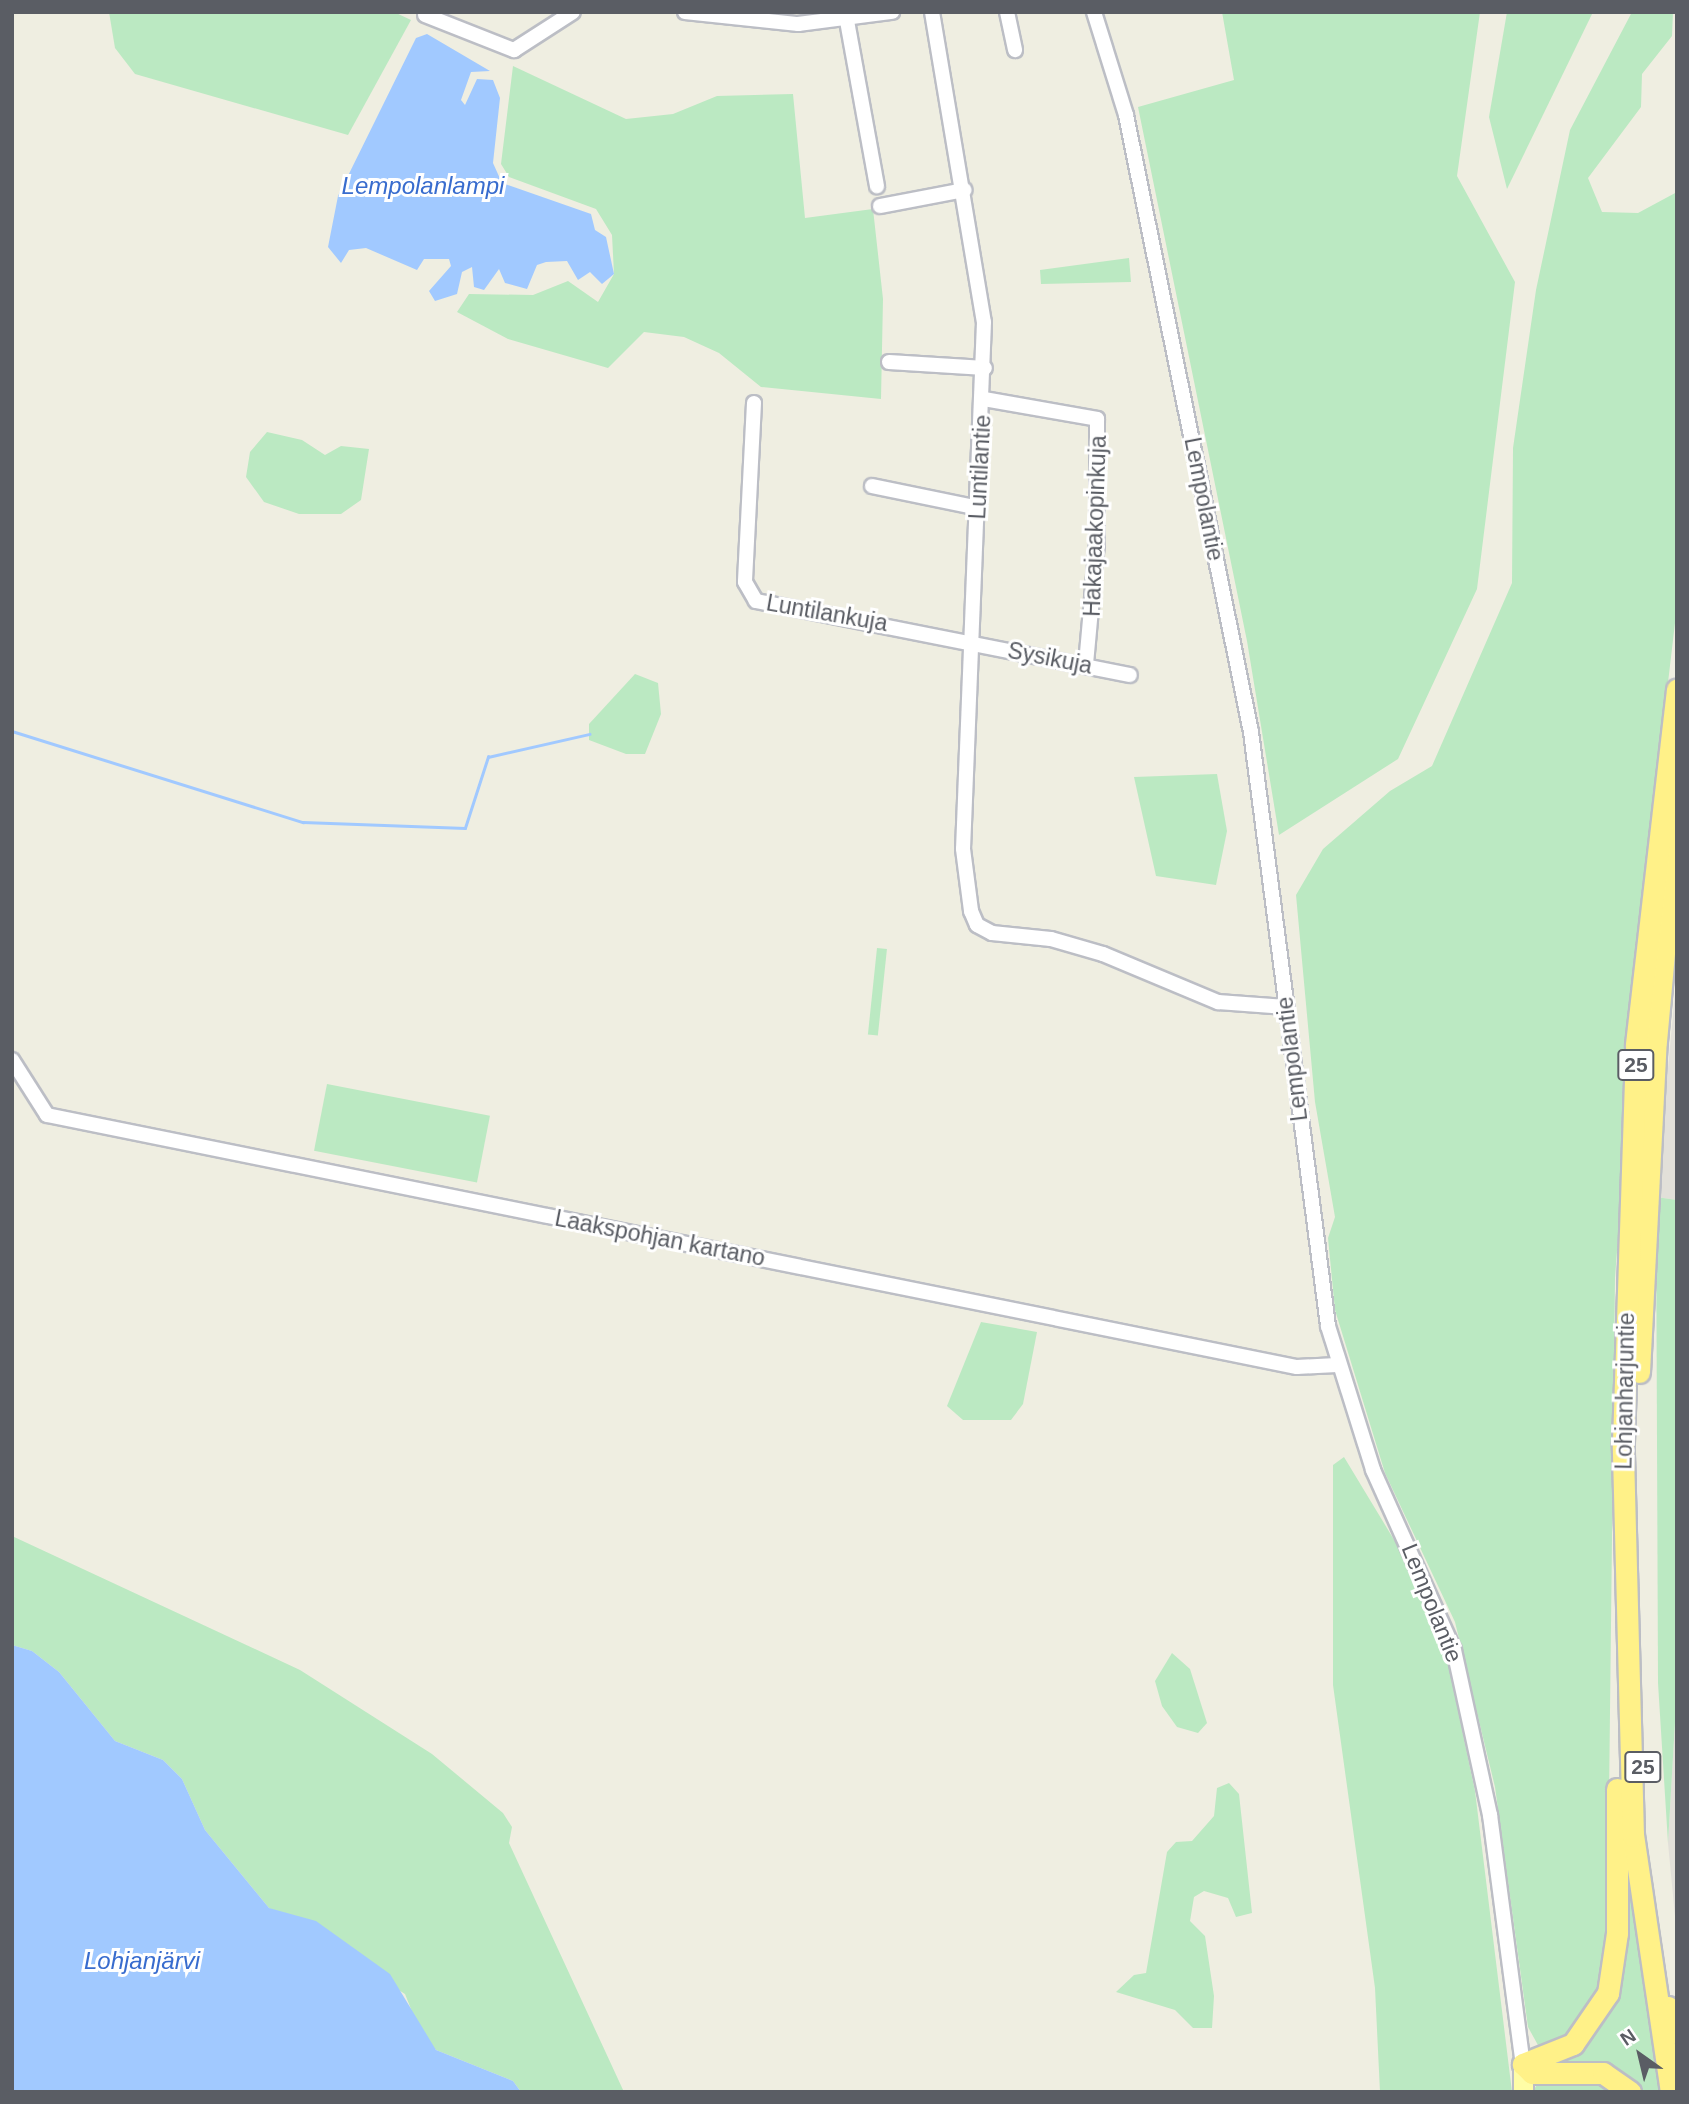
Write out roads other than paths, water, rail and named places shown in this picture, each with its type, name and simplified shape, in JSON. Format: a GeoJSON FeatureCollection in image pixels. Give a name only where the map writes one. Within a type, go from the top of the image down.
{"type":"FeatureCollection","features":[{"type":"Feature","properties":{"kind":"highway","name":"Lohjanharjuntie"},"geometry":{"type":"LineString","coordinates":[[1671,2092],[1633,1836],[1625,1651],[1623,1443],[1636,1044],[1677,689]]}},
{"type":"Feature","properties":{"kind":"highway","name":"Lohjanharjuntie"},"geometry":{"type":"LineString","coordinates":[[1677,809],[1656,1041],[1636,1443],[1642,1744],[1668,2007],[1677,2054]]}},
{"type":"Feature","properties":{"kind":"highway"},"geometry":{"type":"LineString","coordinates":[[1625,1651],[1617,1686],[1618,1933],[1608,1993],[1573,2043],[1523,2064],[1532,2073],[1603,2073],[1630,2092]]}},
{"type":"Feature","properties":{"kind":"highway"},"geometry":{"type":"LineString","coordinates":[[1668,2007],[1677,2032]]}},
{"type":"Feature","properties":{"kind":"main road","name":"Lempolantie"},"geometry":{"type":"LineString","coordinates":[[1523,2064],[1523,2092]]}},
{"type":"Feature","properties":{"kind":"street"},"geometry":{"type":"LineString","coordinates":[[425,15],[514,50],[573,12]]}},
{"type":"Feature","properties":{"kind":"street"},"geometry":{"type":"LineString","coordinates":[[685,12],[745,22],[846,21],[892,12]]}},
{"type":"Feature","properties":{"kind":"street","name":"Luntilantie"},"geometry":{"type":"LineString","coordinates":[[932,12],[981,286],[985,368],[970,642],[963,849],[977,925],[1103,954],[1218,1002],[1286,1007]]}},
{"type":"Feature","properties":{"kind":"street"},"geometry":{"type":"LineString","coordinates":[[1007,12],[1016,50]]}},
{"type":"Feature","properties":{"kind":"street","name":"Lempolantie"},"geometry":{"type":"LineString","coordinates":[[1094,12],[1126,115],[1242,686],[1286,1007],[1315,1253],[1337,1365],[1373,1470],[1454,1650],[1490,1815],[1523,2064]]}},
{"type":"Feature","properties":{"kind":"street"},"geometry":{"type":"LineString","coordinates":[[846,21],[877,186]]}},
{"type":"Feature","properties":{"kind":"street"},"geometry":{"type":"LineString","coordinates":[[880,206],[964,190]]}},
{"type":"Feature","properties":{"kind":"street"},"geometry":{"type":"LineString","coordinates":[[889,362],[985,368]]}},
{"type":"Feature","properties":{"kind":"street","name":"Hakajaakopinkuja"},"geometry":{"type":"LineString","coordinates":[[984,399],[1097,419],[1097,543],[1086,665]]}},
{"type":"Feature","properties":{"kind":"street","name":"Luntilankuja"},"geometry":{"type":"LineString","coordinates":[[754,403],[746,582],[757,601],[970,642]]}},
{"type":"Feature","properties":{"kind":"street"},"geometry":{"type":"LineString","coordinates":[[872,486],[979,508]]}},
{"type":"Feature","properties":{"kind":"street","name":"Sysikuja"},"geometry":{"type":"LineString","coordinates":[[970,642],[1130,675]]}},
{"type":"Feature","properties":{"kind":"street","name":"Laakspohjan kartano"},"geometry":{"type":"LineString","coordinates":[[12,1060],[47,1115],[1297,1367],[1337,1365]]}},
{"type":"Feature","properties":{"kind":"water","name":"Lempolanlampi"},"geometry":{"type":"Polygon","coordinates":[[[427,34],[490,71],[471,72],[461,100],[465,105],[477,79],[493,80],[500,98],[493,163],[502,183],[591,214],[595,230],[606,237],[614,274],[602,284],[590,272],[578,280],[567,261],[546,262],[537,265],[527,289],[505,283],[499,269],[484,290],[474,287],[472,267],[462,272],[457,294],[435,301],[429,291],[451,266],[449,259],[424,259],[417,270],[366,248],[349,250],[341,263],[328,247],[338,196],[416,38],[427,34]]]}},
{"type":"Feature","properties":{"kind":"water","name":"Lohjanjärvi"},"geometry":{"type":"Polygon","coordinates":[[[12,1645],[32,1651],[59,1672],[115,1741],[163,1760],[182,1779],[205,1830],[269,1908],[316,1921],[390,1974],[436,2050],[513,2081],[521,2092],[12,2092],[12,1645]]]}},
{"type":"Feature","properties":{"kind":"waterway"},"geometry":{"type":"LineString","coordinates":[[12,731],[303,822],[465,828],[488,757],[589,734]]}}]}
